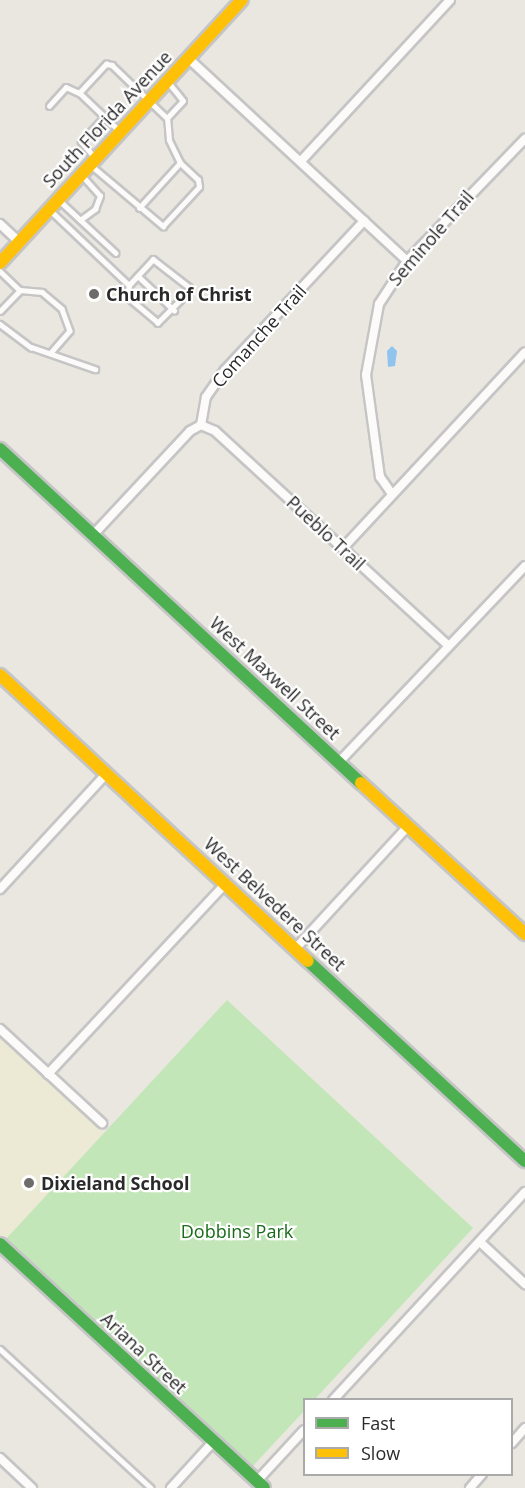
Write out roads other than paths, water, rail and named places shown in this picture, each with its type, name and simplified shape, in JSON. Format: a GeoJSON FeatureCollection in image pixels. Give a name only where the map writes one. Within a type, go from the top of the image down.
{"type":"FeatureCollection","features":[{"type":"Feature","properties":{"kind":"street","name":"South Florida Avenue"},"geometry":{"type":"LineString","coordinates":[[0,263],[242,0]]}},
{"type":"Feature","properties":{"kind":"street"},"geometry":{"type":"LineString","coordinates":[[301,161],[450,0]]}},
{"type":"Feature","properties":{"kind":"street"},"geometry":{"type":"LineString","coordinates":[[188,58],[407,261]]}},
{"type":"Feature","properties":{"kind":"street","name":"Seminole Trail"},"geometry":{"type":"LineString","coordinates":[[392,494],[380,477],[371,431],[366,367],[379,304],[407,261],[525,139]]}},
{"type":"Feature","properties":{"kind":"street","name":"Comanche Trail"},"geometry":{"type":"LineString","coordinates":[[201,424],[206,397],[225,370],[364,221]]}},
{"type":"Feature","properties":{"kind":"street"},"geometry":{"type":"LineString","coordinates":[[0,225],[19,242]]}},
{"type":"Feature","properties":{"kind":"street"},"geometry":{"type":"LineString","coordinates":[[343,548],[525,352]]}},
{"type":"Feature","properties":{"kind":"street"},"geometry":{"type":"LineString","coordinates":[[93,535],[190,431],[201,424]]}},
{"type":"Feature","properties":{"kind":"street","name":"Pueblo Trail"},"geometry":{"type":"LineString","coordinates":[[201,424],[215,430],[448,645]]}},
{"type":"Feature","properties":{"kind":"street","name":"West Maxwell Street"},"geometry":{"type":"LineString","coordinates":[[0,449],[525,934]]}},
{"type":"Feature","properties":{"kind":"street"},"geometry":{"type":"LineString","coordinates":[[339,762],[525,566]]}},
{"type":"Feature","properties":{"kind":"street","name":"West Belvedere Street"},"geometry":{"type":"LineString","coordinates":[[0,675],[525,1161]]}},
{"type":"Feature","properties":{"kind":"street"},"geometry":{"type":"LineString","coordinates":[[0,889],[107,773]]}},
{"type":"Feature","properties":{"kind":"street"},"geometry":{"type":"LineString","coordinates":[[296,948],[408,826]]}},
{"type":"Feature","properties":{"kind":"street"},"geometry":{"type":"LineString","coordinates":[[48,1074],[226,884]]}},
{"type":"Feature","properties":{"kind":"street"},"geometry":{"type":"LineString","coordinates":[[0,1029],[102,1123]]}},
{"type":"Feature","properties":{"kind":"street"},"geometry":{"type":"LineString","coordinates":[[335,1398],[525,1192]]}},
{"type":"Feature","properties":{"kind":"street"},"geometry":{"type":"LineString","coordinates":[[480,1242],[525,1284]]}},
{"type":"Feature","properties":{"kind":"street","name":"Ariana Street"},"geometry":{"type":"LineString","coordinates":[[0,1244],[260,1485]]}},
{"type":"Feature","properties":{"kind":"street"},"geometry":{"type":"LineString","coordinates":[[513,1442],[525,1428]]}},
{"type":"Feature","properties":{"kind":"street"},"geometry":{"type":"LineString","coordinates":[[260,1485],[303,1431]]}},
{"type":"Feature","properties":{"kind":"street"},"geometry":{"type":"LineString","coordinates":[[171,1488],[213,1442]]}},
{"type":"Feature","properties":{"kind":"street"},"geometry":{"type":"LineString","coordinates":[[0,1458],[32,1488]]}},
{"type":"Feature","properties":{"kind":"street"},"geometry":{"type":"LineString","coordinates":[[470,1488],[480,1476]]}},
{"type":"Feature","properties":{"kind":"lane"},"geometry":{"type":"LineString","coordinates":[[79,93],[106,64],[112,65],[167,118],[169,140],[180,163],[198,180],[199,187],[163,226],[139,208],[93,162],[81,142],[104,117]]}},
{"type":"Feature","properties":{"kind":"lane"},"geometry":{"type":"LineString","coordinates":[[166,82],[183,101],[167,118]]}},
{"type":"Feature","properties":{"kind":"lane"},"geometry":{"type":"LineString","coordinates":[[49,106],[66,87],[79,93],[120,132]]}},
{"type":"Feature","properties":{"kind":"lane"},"geometry":{"type":"LineString","coordinates":[[139,208],[180,163]]}},
{"type":"Feature","properties":{"kind":"lane"},"geometry":{"type":"LineString","coordinates":[[80,220],[95,209],[100,196],[81,175]]}},
{"type":"Feature","properties":{"kind":"lane"},"geometry":{"type":"LineString","coordinates":[[54,204],[80,220],[116,253]]}},
{"type":"Feature","properties":{"kind":"lane"},"geometry":{"type":"LineString","coordinates":[[54,204],[129,285]]}},
{"type":"Feature","properties":{"kind":"lane"},"geometry":{"type":"LineString","coordinates":[[158,259],[189,286],[189,292],[163,321],[154,322],[127,297],[129,285],[138,276],[158,259]]}},
{"type":"Feature","properties":{"kind":"lane"},"geometry":{"type":"LineString","coordinates":[[0,271],[20,290],[42,292],[50,297],[69,322],[70,331],[51,353]]}},
{"type":"Feature","properties":{"kind":"lane"},"geometry":{"type":"LineString","coordinates":[[138,276],[174,309]]}},
{"type":"Feature","properties":{"kind":"lane"},"geometry":{"type":"LineString","coordinates":[[0,310],[20,290]]}},
{"type":"Feature","properties":{"kind":"lane"},"geometry":{"type":"LineString","coordinates":[[0,324],[31,347],[95,369]]}},
{"type":"Feature","properties":{"kind":"lane"},"geometry":{"type":"LineString","coordinates":[[0,1349],[151,1488]]}},
{"type":"Feature","properties":{"kind":"water"},"geometry":{"type":"Polygon","coordinates":[[[392,346],[397,351],[395,366],[388,367],[387,351],[392,346]]]}},
{"type":"Feature","properties":{"kind":"place","name":"Church of Christ"},"geometry":{"type":"Point","coordinates":[94,294]}},
{"type":"Feature","properties":{"kind":"place","name":"Dixieland School"},"geometry":{"type":"Point","coordinates":[29,1183]}},
{"type":"Feature","properties":{"kind":"park label","name":"Dobbins Park"},"geometry":{"type":"Point","coordinates":[237,1231]}}]}
